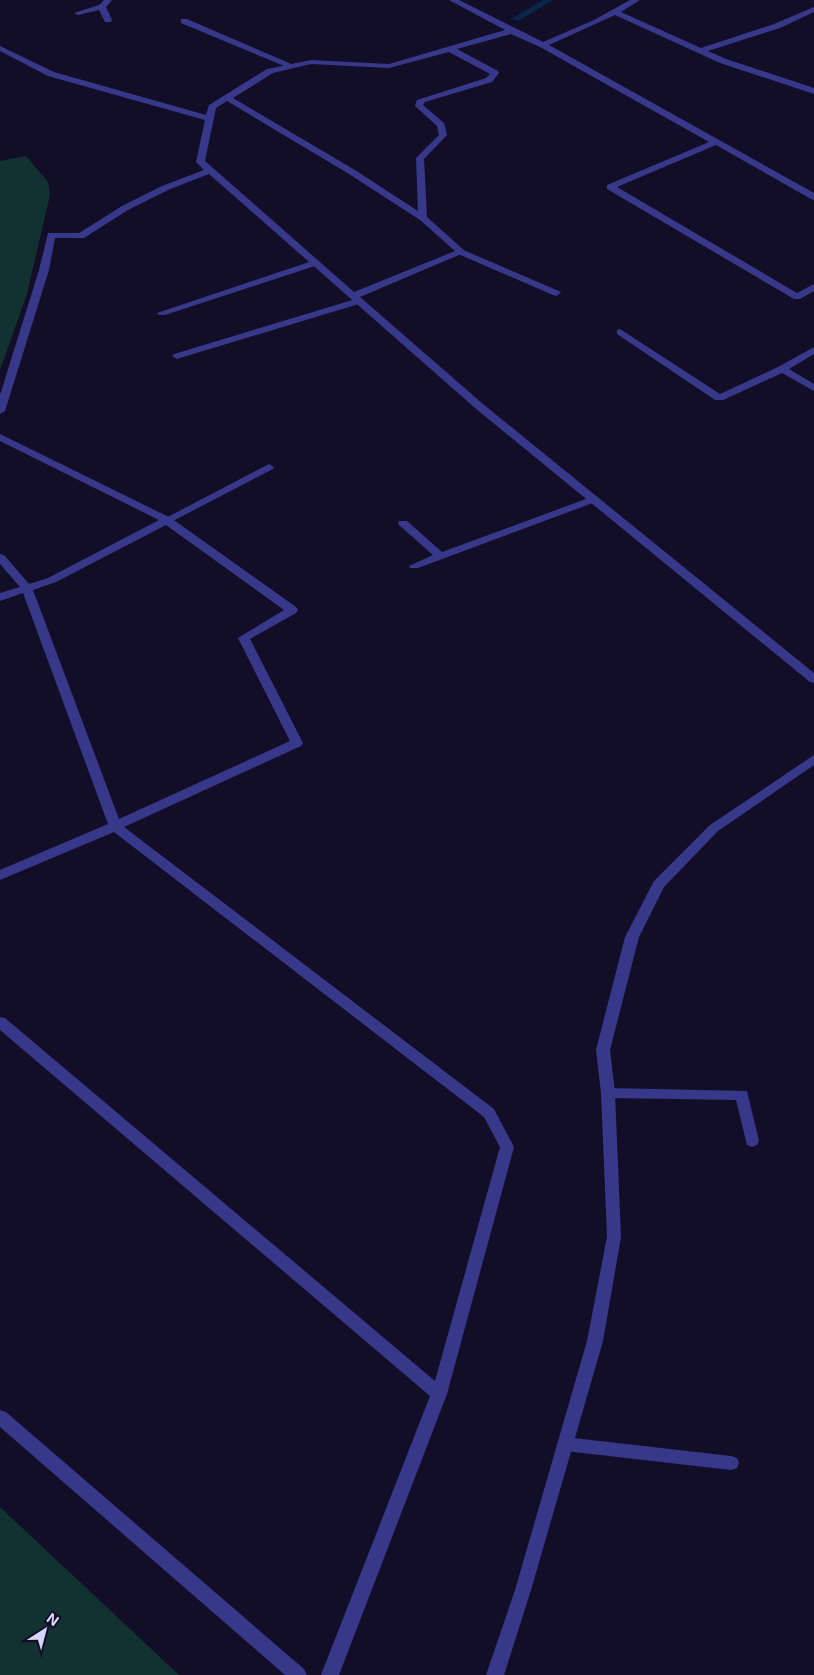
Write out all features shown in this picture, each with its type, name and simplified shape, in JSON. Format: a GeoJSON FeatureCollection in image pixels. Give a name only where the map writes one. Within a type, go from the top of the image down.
{"type":"FeatureCollection","features":[{"type":"Feature","properties":{"kind":"street"},"geometry":{"type":"LineString","coordinates":[[455,0],[512,31],[543,45],[814,197]]}},
{"type":"Feature","properties":{"kind":"street"},"geometry":{"type":"LineString","coordinates":[[543,45],[636,0]]}},
{"type":"Feature","properties":{"kind":"street"},"geometry":{"type":"LineString","coordinates":[[78,13],[105,4],[108,20]]}},
{"type":"Feature","properties":{"kind":"street"},"geometry":{"type":"LineString","coordinates":[[701,51],[776,26],[814,9]]}},
{"type":"Feature","properties":{"kind":"street"},"geometry":{"type":"LineString","coordinates":[[614,12],[723,61],[814,91]]}},
{"type":"Feature","properties":{"kind":"street"},"geometry":{"type":"LineString","coordinates":[[184,22],[292,66]]}},
{"type":"Feature","properties":{"kind":"street"},"geometry":{"type":"LineString","coordinates":[[512,31],[389,66],[311,62],[270,71],[212,107],[200,162],[479,406],[814,679]]}},
{"type":"Feature","properties":{"kind":"street"},"geometry":{"type":"LineString","coordinates":[[0,48],[50,74],[210,119]]}},
{"type":"Feature","properties":{"kind":"street"},"geometry":{"type":"LineString","coordinates":[[423,218],[420,158],[443,135],[441,125],[420,106],[421,100],[489,80],[495,72],[450,49]]}},
{"type":"Feature","properties":{"kind":"street"},"geometry":{"type":"LineString","coordinates":[[227,98],[352,172],[423,218],[461,252],[556,293]]}},
{"type":"Feature","properties":{"kind":"street"},"geometry":{"type":"LineString","coordinates":[[716,142],[610,187],[797,297],[814,287]]}},
{"type":"Feature","properties":{"kind":"street"},"geometry":{"type":"LineString","coordinates":[[0,411],[44,270],[51,235],[81,236],[125,208],[164,188],[210,171]]}},
{"type":"Feature","properties":{"kind":"street"},"geometry":{"type":"LineString","coordinates":[[177,356],[356,298],[461,252]]}},
{"type":"Feature","properties":{"kind":"street"},"geometry":{"type":"LineString","coordinates":[[162,313],[316,263]]}},
{"type":"Feature","properties":{"kind":"street"},"geometry":{"type":"LineString","coordinates":[[620,332],[719,398],[782,370],[814,350]]}},
{"type":"Feature","properties":{"kind":"street"},"geometry":{"type":"LineString","coordinates":[[782,370],[814,388]]}},
{"type":"Feature","properties":{"kind":"street"},"geometry":{"type":"LineString","coordinates":[[0,437],[167,520],[292,610],[244,638],[297,743],[115,826],[0,875]]}},
{"type":"Feature","properties":{"kind":"street"},"geometry":{"type":"LineString","coordinates":[[0,597],[52,580],[269,467]]}},
{"type":"Feature","properties":{"kind":"street"},"geometry":{"type":"LineString","coordinates":[[414,566],[594,499]]}},
{"type":"Feature","properties":{"kind":"street"},"geometry":{"type":"LineString","coordinates":[[402,524],[440,556]]}},
{"type":"Feature","properties":{"kind":"street"},"geometry":{"type":"LineString","coordinates":[[0,557],[26,587],[115,826],[489,1113],[507,1147],[439,1394],[330,1675]]}},
{"type":"Feature","properties":{"kind":"street"},"geometry":{"type":"LineString","coordinates":[[495,1675],[523,1590],[595,1341],[614,1237],[608,1093],[603,1050],[632,937],[659,884],[714,828],[814,759]]}},
{"type":"Feature","properties":{"kind":"street"},"geometry":{"type":"LineString","coordinates":[[0,1022],[439,1394]]}},
{"type":"Feature","properties":{"kind":"street"},"geometry":{"type":"LineString","coordinates":[[608,1093],[742,1095],[752,1140]]}},
{"type":"Feature","properties":{"kind":"street"},"geometry":{"type":"LineString","coordinates":[[0,1417],[298,1675]]}},
{"type":"Feature","properties":{"kind":"street"},"geometry":{"type":"LineString","coordinates":[[564,1444],[731,1463]]}},
{"type":"Feature","properties":{"kind":"green space"},"geometry":{"type":"Polygon","coordinates":[[[26,156],[48,182],[50,195],[27,294],[0,370],[0,161],[26,156]]]}},
{"type":"Feature","properties":{"kind":"green space"},"geometry":{"type":"Polygon","coordinates":[[[0,1507],[179,1675],[0,1675],[0,1507]]]}},
{"type":"Feature","properties":{"kind":"waterway"},"geometry":{"type":"LineString","coordinates":[[515,19],[549,0]]}}]}
